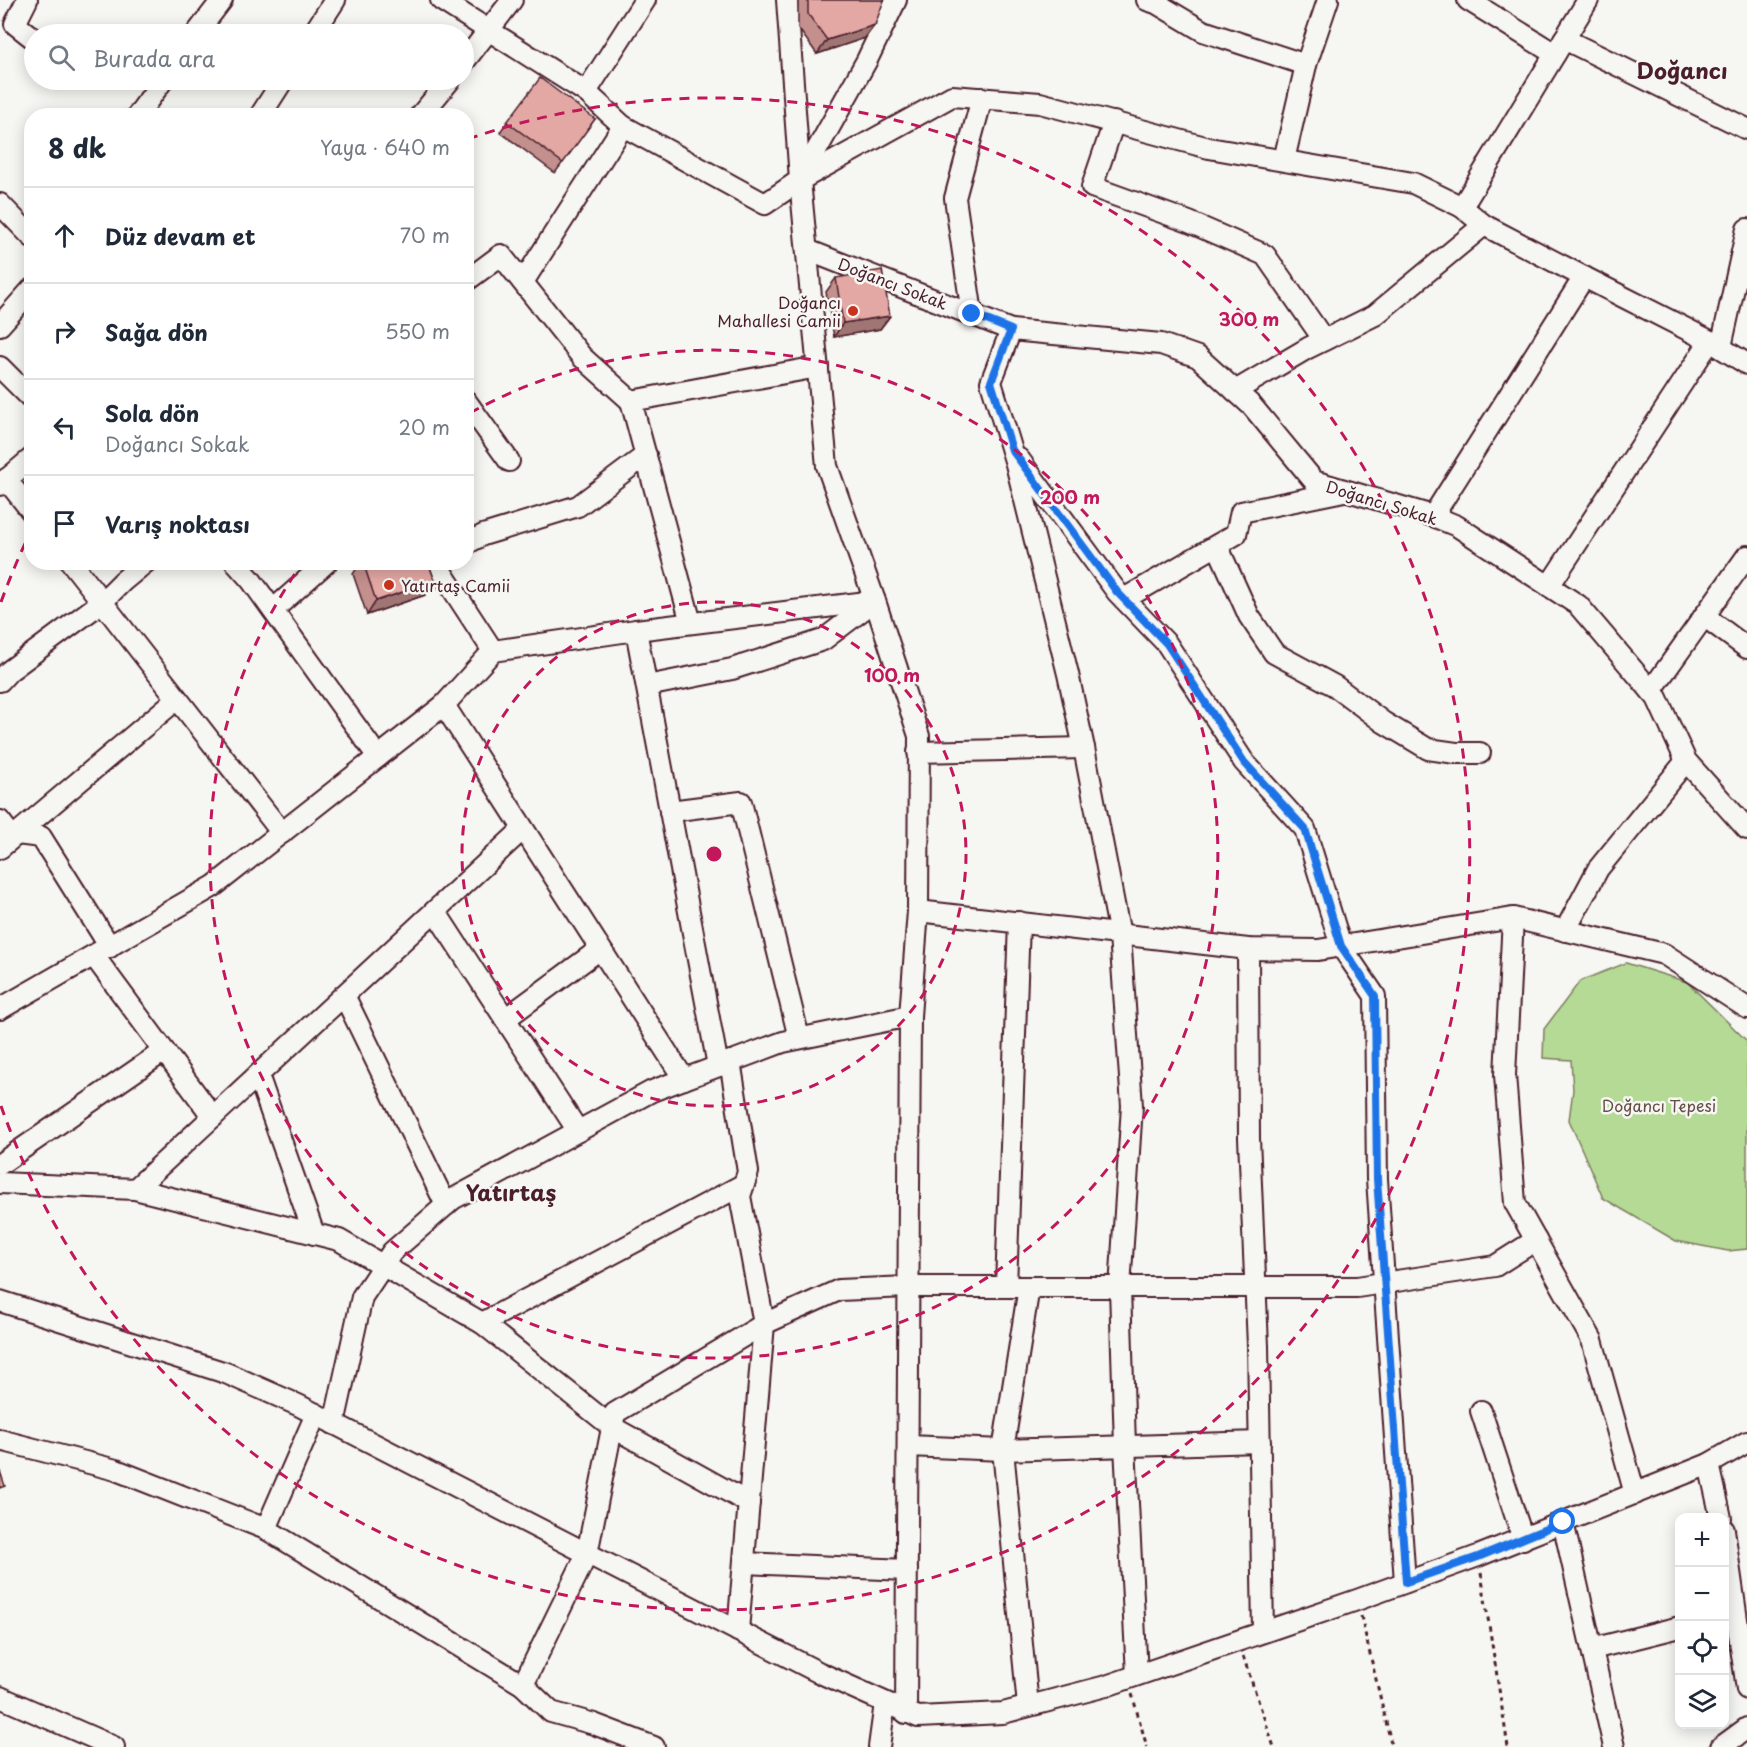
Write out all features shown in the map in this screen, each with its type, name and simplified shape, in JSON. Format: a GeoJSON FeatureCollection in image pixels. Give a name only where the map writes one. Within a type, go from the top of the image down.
{"type":"FeatureCollection","features":[{"type":"Feature","properties":{"kind":"street"},"geometry":{"type":"LineString","coordinates":[[24,31],[15,24],[27,0]]}},
{"type":"Feature","properties":{"kind":"street"},"geometry":{"type":"LineString","coordinates":[[204,24],[222,0]]}},
{"type":"Feature","properties":{"kind":"street"},"geometry":{"type":"LineString","coordinates":[[319,24],[335,0]]}},
{"type":"Feature","properties":{"kind":"street"},"geometry":{"type":"LineString","coordinates":[[441,0],[586,92],[623,126],[765,204],[800,180],[952,96],[1040,103],[1209,148],[1413,183],[1462,207],[1484,225],[1716,344],[1747,364]]}},
{"type":"Feature","properties":{"kind":"street"},"geometry":{"type":"LineString","coordinates":[[474,50],[512,0]]}},
{"type":"Feature","properties":{"kind":"street"},"geometry":{"type":"LineString","coordinates":[[586,92],[645,0]]}},
{"type":"Feature","properties":{"kind":"street"},"geometry":{"type":"LineString","coordinates":[[787,0],[800,180],[827,466],[875,601],[919,736],[918,911],[910,1016],[906,1713]]}},
{"type":"Feature","properties":{"kind":"street"},"geometry":{"type":"LineString","coordinates":[[800,180],[867,60],[896,0]]}},
{"type":"Feature","properties":{"kind":"street"},"geometry":{"type":"LineString","coordinates":[[1147,0],[1203,31],[1306,64]]}},
{"type":"Feature","properties":{"kind":"street"},"geometry":{"type":"LineString","coordinates":[[1284,160],[1306,64],[1328,0]]}},
{"type":"Feature","properties":{"kind":"street"},"geometry":{"type":"LineString","coordinates":[[1468,0],[1560,47],[1747,129]]}},
{"type":"Feature","properties":{"kind":"street"},"geometry":{"type":"LineString","coordinates":[[1462,207],[1588,0]]}},
{"type":"Feature","properties":{"kind":"street"},"geometry":{"type":"LineString","coordinates":[[143,108],[156,90]]}},
{"type":"Feature","properties":{"kind":"street"},"geometry":{"type":"LineString","coordinates":[[265,108],[277,90]]}},
{"type":"Feature","properties":{"kind":"street"},"geometry":{"type":"LineString","coordinates":[[427,108],[442,90]]}},
{"type":"Feature","properties":{"kind":"street"},"geometry":{"type":"LineString","coordinates":[[972,314],[955,198],[982,98]]}},
{"type":"Feature","properties":{"kind":"street"},"geometry":{"type":"LineString","coordinates":[[1114,122],[1092,187],[1190,222],[1265,255],[1324,340]]}},
{"type":"Feature","properties":{"kind":"street"},"geometry":{"type":"LineString","coordinates":[[523,282],[623,126]]}},
{"type":"Feature","properties":{"kind":"street"},"geometry":{"type":"LineString","coordinates":[[0,204],[24,229]]}},
{"type":"Feature","properties":{"kind":"street"},"geometry":{"type":"LineString","coordinates":[[1235,391],[1324,340],[1376,315],[1484,225]]}},
{"type":"Feature","properties":{"kind":"street"},"geometry":{"type":"LineString","coordinates":[[1549,586],[1716,344],[1747,229]]}},
{"type":"Feature","properties":{"kind":"street","name":"Doğancı Sokak"},"geometry":{"type":"LineString","coordinates":[[807,250],[1011,330],[1161,344],[1198,357],[1252,406],[1314,481],[1433,516],[1457,526],[1578,605],[1657,698],[1686,761],[1747,829]]}},
{"type":"Feature","properties":{"kind":"street"},"geometry":{"type":"LineString","coordinates":[[474,275],[501,255],[582,357],[631,401],[691,623]]}},
{"type":"Feature","properties":{"kind":"street"},"geometry":{"type":"LineString","coordinates":[[1433,516],[1584,277]]}},
{"type":"Feature","properties":{"kind":"street"},"geometry":{"type":"LineString","coordinates":[[0,325],[24,298]]}},
{"type":"Feature","properties":{"kind":"street"},"geometry":{"type":"LineString","coordinates":[[1011,330],[991,382],[1012,450],[1068,674],[1120,935],[1132,1106],[1120,1288],[1132,1677]]}},
{"type":"Feature","properties":{"kind":"street"},"geometry":{"type":"LineString","coordinates":[[0,367],[24,391]]}},
{"type":"Feature","properties":{"kind":"street"},"geometry":{"type":"LineString","coordinates":[[631,401],[818,367]]}},
{"type":"Feature","properties":{"kind":"street"},"geometry":{"type":"LineString","coordinates":[[474,412],[509,462]]}},
{"type":"Feature","properties":{"kind":"street"},"geometry":{"type":"LineString","coordinates":[[1012,450],[1117,592],[1167,644],[1244,762],[1305,829],[1341,946],[1375,996],[1377,1179],[1406,1582]]}},
{"type":"Feature","properties":{"kind":"street"},"geometry":{"type":"LineString","coordinates":[[474,540],[578,506],[646,455]]}},
{"type":"Feature","properties":{"kind":"street"},"geometry":{"type":"LineString","coordinates":[[24,465],[3,482],[24,504]]}},
{"type":"Feature","properties":{"kind":"street"},"geometry":{"type":"LineString","coordinates":[[1124,599],[1236,534],[1241,512],[1346,491]]}},
{"type":"Feature","properties":{"kind":"street"},"geometry":{"type":"LineString","coordinates":[[1217,545],[1249,616],[1274,653],[1335,686],[1383,722],[1428,748],[1456,753],[1480,753]]}},
{"type":"Feature","properties":{"kind":"street"},"geometry":{"type":"LineString","coordinates":[[1651,691],[1747,556]]}},
{"type":"Feature","properties":{"kind":"street"},"geometry":{"type":"LineString","coordinates":[[77,570],[282,833]]}},
{"type":"Feature","properties":{"kind":"street"},"geometry":{"type":"LineString","coordinates":[[0,681],[9,671],[102,603],[136,570]]}},
{"type":"Feature","properties":{"kind":"street"},"geometry":{"type":"LineString","coordinates":[[242,570],[378,758]]}},
{"type":"Feature","properties":{"kind":"street"},"geometry":{"type":"LineString","coordinates":[[273,610],[313,570]]}},
{"type":"Feature","properties":{"kind":"street"},"geometry":{"type":"LineString","coordinates":[[440,570],[493,651]]}},
{"type":"Feature","properties":{"kind":"street"},"geometry":{"type":"LineString","coordinates":[[0,1009],[214,886],[444,705],[493,651],[636,630],[875,601]]}},
{"type":"Feature","properties":{"kind":"street"},"geometry":{"type":"LineString","coordinates":[[646,686],[732,669],[823,640],[875,601]]}},
{"type":"Feature","properties":{"kind":"street"},"geometry":{"type":"LineString","coordinates":[[1704,616],[1747,648]]}},
{"type":"Feature","properties":{"kind":"street"},"geometry":{"type":"LineString","coordinates":[[636,630],[670,811],[748,1172],[740,1196],[764,1324],[738,1631]]}},
{"type":"Feature","properties":{"kind":"street"},"geometry":{"type":"LineString","coordinates":[[0,848],[177,699]]}},
{"type":"Feature","properties":{"kind":"street"},"geometry":{"type":"LineString","coordinates":[[444,705],[684,1079]]}},
{"type":"Feature","properties":{"kind":"street"},"geometry":{"type":"LineString","coordinates":[[918,752],[1084,748]]}},
{"type":"Feature","properties":{"kind":"street"},"geometry":{"type":"LineString","coordinates":[[1565,931],[1598,869],[1686,761]]}},
{"type":"Feature","properties":{"kind":"street"},"geometry":{"type":"LineString","coordinates":[[670,811],[741,802],[799,1038]]}},
{"type":"Feature","properties":{"kind":"street"},"geometry":{"type":"LineString","coordinates":[[0,821],[9,833],[40,837],[102,951],[164,1051],[213,1117]]}},
{"type":"Feature","properties":{"kind":"street"},"geometry":{"type":"LineString","coordinates":[[135,1189],[524,829]]}},
{"type":"Feature","properties":{"kind":"street"},"geometry":{"type":"LineString","coordinates":[[435,911],[579,1131]]}},
{"type":"Feature","properties":{"kind":"street"},"geometry":{"type":"LineString","coordinates":[[918,911],[1248,949],[1318,950],[1513,918],[1664,954],[1747,1008]]}},
{"type":"Feature","properties":{"kind":"street"},"geometry":{"type":"LineString","coordinates":[[1513,918],[1505,1075],[1515,1203],[1592,1340],[1635,1494]]}},
{"type":"Feature","properties":{"kind":"street"},"geometry":{"type":"LineString","coordinates":[[1005,1287],[1020,922]]}},
{"type":"Feature","properties":{"kind":"street"},"geometry":{"type":"LineString","coordinates":[[506,1019],[600,949]]}},
{"type":"Feature","properties":{"kind":"street"},"geometry":{"type":"LineString","coordinates":[[1248,949],[1249,1138],[1258,1346],[1263,1631]]}},
{"type":"Feature","properties":{"kind":"street"},"geometry":{"type":"LineString","coordinates":[[344,995],[446,1205]]}},
{"type":"Feature","properties":{"kind":"street"},"geometry":{"type":"LineString","coordinates":[[334,1424],[362,1297],[392,1252],[453,1199],[652,1091],[783,1042],[910,1016]]}},
{"type":"Feature","properties":{"kind":"street"},"geometry":{"type":"LineString","coordinates":[[0,1164],[164,1051]]}},
{"type":"Feature","properties":{"kind":"street"},"geometry":{"type":"LineString","coordinates":[[258,1075],[314,1234]]}},
{"type":"Feature","properties":{"kind":"street"},"geometry":{"type":"LineString","coordinates":[[0,1183],[135,1189],[339,1240],[482,1323],[612,1427],[749,1503]]}},
{"type":"Feature","properties":{"kind":"street"},"geometry":{"type":"LineString","coordinates":[[482,1323],[744,1184]]}},
{"type":"Feature","properties":{"kind":"street"},"geometry":{"type":"LineString","coordinates":[[523,1685],[587,1554],[615,1413],[764,1324],[839,1290],[908,1287],[1357,1287],[1495,1266],[1536,1240]]}},
{"type":"Feature","properties":{"kind":"street"},"geometry":{"type":"LineString","coordinates":[[1028,1706],[1003,1450],[1029,1287]]}},
{"type":"Feature","properties":{"kind":"street"},"geometry":{"type":"LineString","coordinates":[[0,1301],[226,1373],[316,1414],[818,1672],[918,1717],[1003,1713],[1106,1686],[1478,1557],[1709,1464],[1747,1442]]}},
{"type":"Feature","properties":{"kind":"street"},"geometry":{"type":"LineString","coordinates":[[1481,1411],[1523,1539]]}},
{"type":"Feature","properties":{"kind":"street"},"geometry":{"type":"LineString","coordinates":[[266,1529],[316,1414]]}},
{"type":"Feature","properties":{"kind":"street"},"geometry":{"type":"LineString","coordinates":[[0,1440],[116,1470],[266,1529],[523,1685],[551,1712],[594,1724],[654,1747]]}},
{"type":"Feature","properties":{"kind":"street"},"geometry":{"type":"LineString","coordinates":[[908,1446],[1003,1450],[1260,1442]]}},
{"type":"Feature","properties":{"kind":"street"},"geometry":{"type":"LineString","coordinates":[[1709,1464],[1720,1513]]}},
{"type":"Feature","properties":{"kind":"street"},"geometry":{"type":"LineString","coordinates":[[1563,1522],[1614,1747]]}},
{"type":"Feature","properties":{"kind":"street"},"geometry":{"type":"LineString","coordinates":[[744,1563],[907,1570]]}},
{"type":"Feature","properties":{"kind":"street"},"geometry":{"type":"LineString","coordinates":[[1728,1567],[1731,1614],[1747,1689]]}},
{"type":"Feature","properties":{"kind":"street"},"geometry":{"type":"LineString","coordinates":[[1592,1649],[1675,1628]]}},
{"type":"Feature","properties":{"kind":"street"},"geometry":{"type":"LineString","coordinates":[[0,1697],[114,1747]]}},
{"type":"Feature","properties":{"kind":"street"},"geometry":{"type":"LineString","coordinates":[[879,1747],[885,1702]]}},
{"type":"Feature","properties":{"kind":"street"},"geometry":{"type":"LineString","coordinates":[[1721,1747],[1747,1728]]}},
{"type":"Feature","properties":{"kind":"path"},"geometry":{"type":"LineString","coordinates":[[1478,1557],[1508,1747]]}},
{"type":"Feature","properties":{"kind":"path"},"geometry":{"type":"LineString","coordinates":[[1357,1600],[1392,1747]]}},
{"type":"Feature","properties":{"kind":"path"},"geometry":{"type":"LineString","coordinates":[[1238,1640],[1274,1747]]}},
{"type":"Feature","properties":{"kind":"path"},"geometry":{"type":"LineString","coordinates":[[1132,1677],[1147,1747]]}},
{"type":"Feature","properties":{"kind":"green space","name":"Doğancı Tepesi"},"geometry":{"type":"Polygon","coordinates":[[[1626,963],[1687,982],[1747,1041],[1747,1249],[1728,1251],[1676,1241],[1603,1198],[1569,1120],[1573,1090],[1571,1060],[1543,1058],[1544,1029],[1580,981],[1626,963]]]}},
{"type":"Feature","properties":{"kind":"building"},"geometry":{"type":"Polygon","coordinates":[[[808,0],[884,0],[875,25],[827,40],[808,14],[808,0]]]}},
{"type":"Feature","properties":{"kind":"building"},"geometry":{"type":"Polygon","coordinates":[[[540,78],[595,119],[563,163],[507,122],[540,78]]]}},
{"type":"Feature","properties":{"kind":"building"},"geometry":{"type":"Polygon","coordinates":[[[882,270],[890,316],[843,323],[836,278],[882,270]]]}},
{"type":"Feature","properties":{"kind":"building"},"geometry":{"type":"Polygon","coordinates":[[[366,570],[431,570],[435,581],[376,601],[366,570]]]}},
{"type":"Feature","properties":{"kind":"building"},"geometry":{"type":"Polygon","coordinates":[[[0,1471],[5,1486],[0,1488],[0,1471]]]}},
{"type":"Feature","properties":{"kind":"place","name":"Doğancı Mahallesi Camii"},"geometry":{"type":"Point","coordinates":[853,311]}},
{"type":"Feature","properties":{"kind":"place","name":"Yatırtaş Camii"},"geometry":{"type":"Point","coordinates":[389,585]}},
{"type":"Feature","properties":{"kind":"district","name":"Doğancı"},"geometry":{"type":"Point","coordinates":[1682,69]}},
{"type":"Feature","properties":{"kind":"district","name":"Yatırtaş"},"geometry":{"type":"Point","coordinates":[511,1191]}},
{"type":"Feature","properties":{"kind":"route"},"geometry":{"type":"LineString","coordinates":[[972,314],[1011,330],[991,382],[1012,450],[1117,592],[1167,644],[1244,762],[1305,829],[1341,946],[1375,996],[1377,1179],[1406,1582],[1478,1557],[1563,1522]]}}]}
